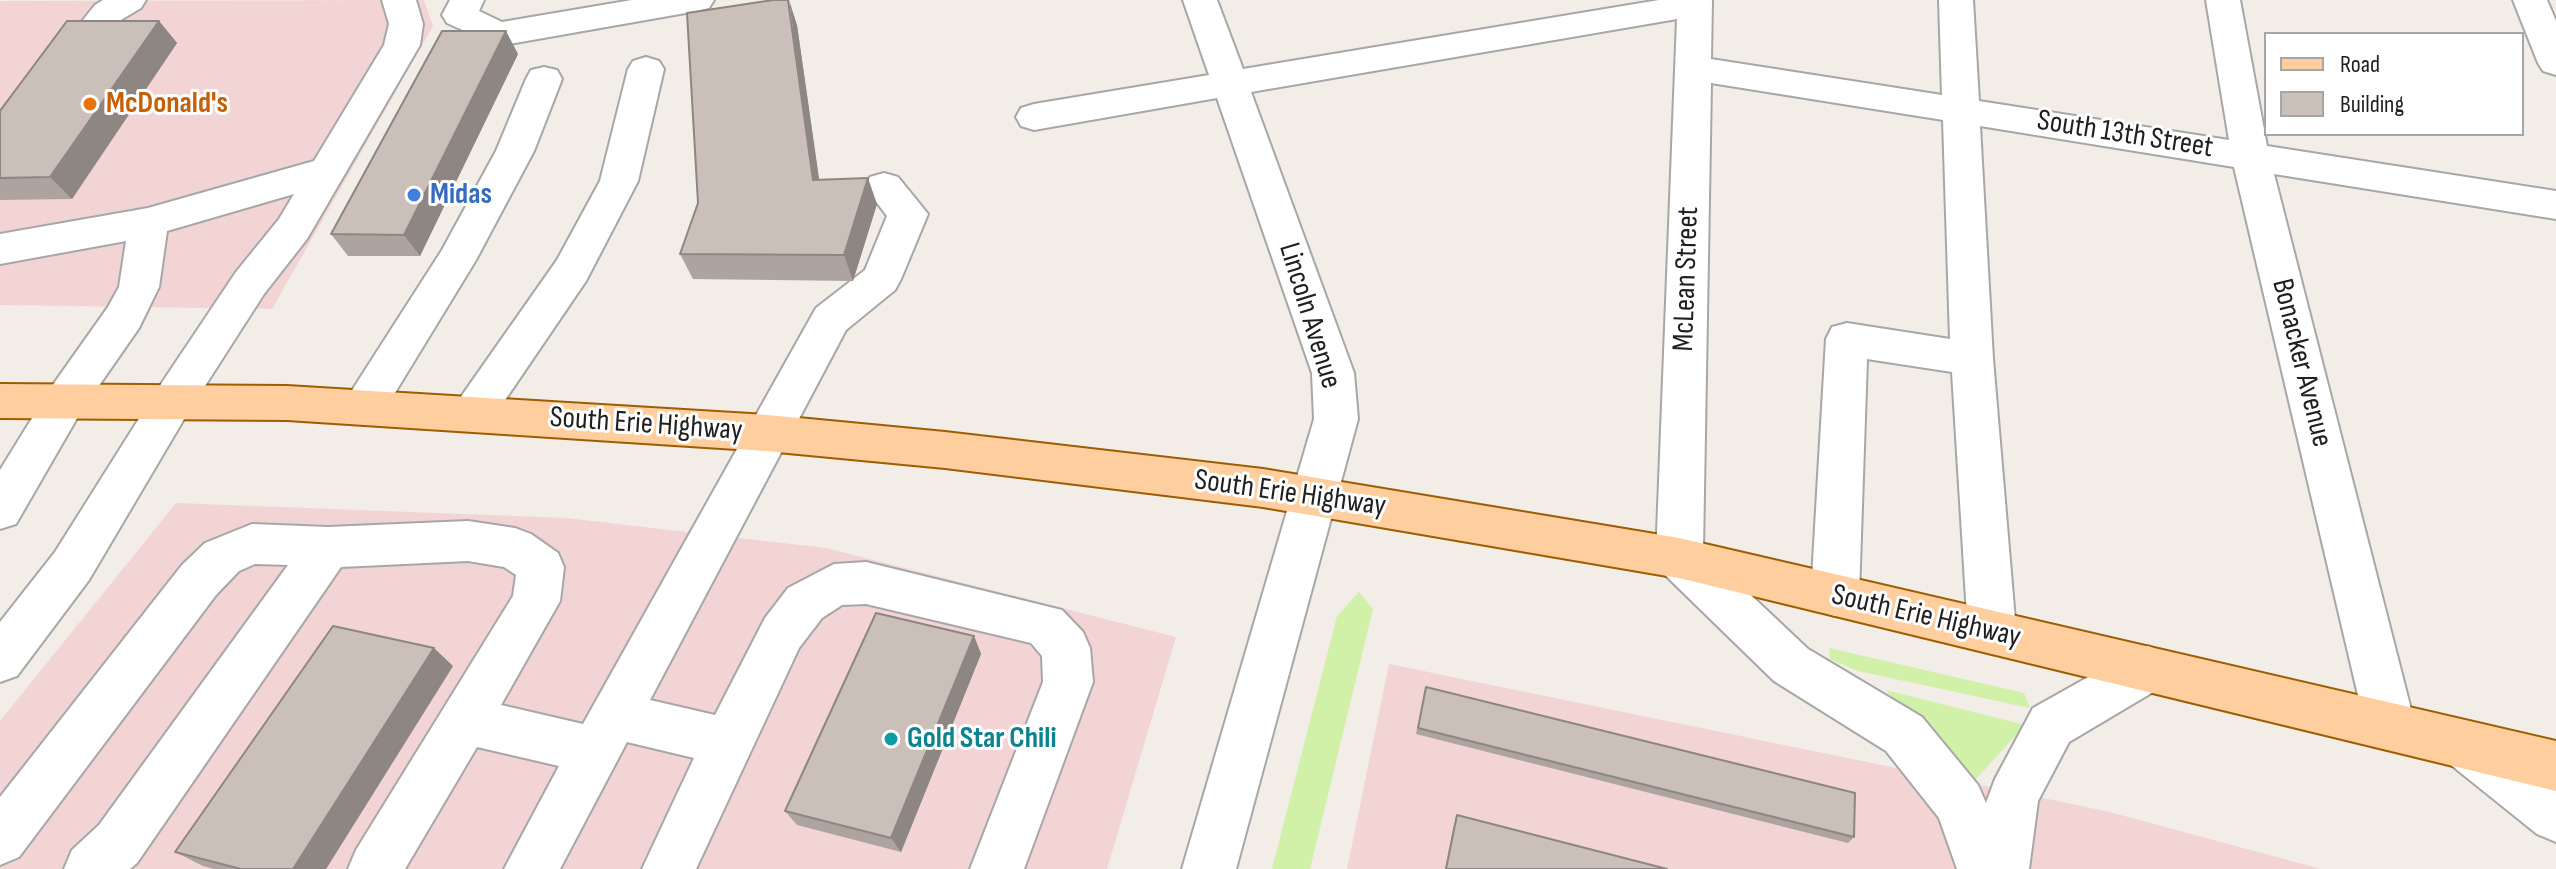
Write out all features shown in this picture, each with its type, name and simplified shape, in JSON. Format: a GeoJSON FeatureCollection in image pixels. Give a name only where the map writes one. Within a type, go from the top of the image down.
{"type":"FeatureCollection","features":[{"type":"Feature","properties":{"kind":"main road","name":"South Erie Highway"},"geometry":{"type":"LineString","coordinates":[[0,401],[364,407],[767,433],[945,450],[1315,496],[1679,558],[2556,766]]}},
{"type":"Feature","properties":{"kind":"street"},"geometry":{"type":"LineString","coordinates":[[0,118],[79,16],[97,0]]}},
{"type":"Feature","properties":{"kind":"street"},"geometry":{"type":"LineString","coordinates":[[0,150],[107,13],[129,0]]}},
{"type":"Feature","properties":{"kind":"street"},"geometry":{"type":"LineString","coordinates":[[467,0],[459,15],[498,34],[697,0]]}},
{"type":"Feature","properties":{"kind":"street","name":"Lincoln Avenue"},"geometry":{"type":"LineString","coordinates":[[1200,0],[1333,373],[1336,419],[1209,869]]}},
{"type":"Feature","properties":{"kind":"street"},"geometry":{"type":"LineString","coordinates":[[1956,0],[1972,359],[1992,632]]}},
{"type":"Feature","properties":{"kind":"street","name":"Bonacker Avenue"},"geometry":{"type":"LineString","coordinates":[[2223,0],[2250,154],[2390,725]]}},
{"type":"Feature","properties":{"kind":"street"},"geometry":{"type":"LineString","coordinates":[[2530,0],[2556,63]]}},
{"type":"Feature","properties":{"kind":"street"},"geometry":{"type":"LineString","coordinates":[[0,660],[72,566],[172,402],[250,283],[293,229],[402,45],[406,24],[399,1]]}},
{"type":"Feature","properties":{"kind":"street"},"geometry":{"type":"LineString","coordinates":[[1034,117],[1695,2]]}},
{"type":"Feature","properties":{"kind":"street","name":"McLean Street"},"geometry":{"type":"LineString","coordinates":[[1679,558],[1695,2]]}},
{"type":"Feature","properties":{"kind":"street","name":"South 13th Street"},"geometry":{"type":"LineString","coordinates":[[1693,68],[2556,205]]}},
{"type":"Feature","properties":{"kind":"street"},"geometry":{"type":"LineString","coordinates":[[473,413],[572,270],[619,181],[646,69]]}},
{"type":"Feature","properties":{"kind":"street"},"geometry":{"type":"LineString","coordinates":[[364,407],[456,260],[515,151],[544,79]]}},
{"type":"Feature","properties":{"kind":"street"},"geometry":{"type":"LineString","coordinates":[[0,249],[148,222],[328,171]]}},
{"type":"Feature","properties":{"kind":"street"},"geometry":{"type":"LineString","coordinates":[[531,869],[831,319],[881,279],[908,214],[884,187]]}},
{"type":"Feature","properties":{"kind":"street"},"geometry":{"type":"LineString","coordinates":[[0,510],[65,401],[124,317],[139,287],[148,222]]}},
{"type":"Feature","properties":{"kind":"street"},"geometry":{"type":"LineString","coordinates":[[1835,595],[1847,339],[1972,359]]}},
{"type":"Feature","properties":{"kind":"street"},"geometry":{"type":"LineString","coordinates":[[0,839],[199,580],[222,557],[252,544],[328,547],[468,541],[515,548],[541,567],[536,601],[375,869]]}},
{"type":"Feature","properties":{"kind":"street"},"geometry":{"type":"LineString","coordinates":[[91,869],[118,844],[328,547]]}},
{"type":"Feature","properties":{"kind":"street"},"geometry":{"type":"LineString","coordinates":[[1679,558],[1791,665],[1904,734],[1960,803],[1984,869]]}},
{"type":"Feature","properties":{"kind":"street"},"geometry":{"type":"LineString","coordinates":[[669,869],[782,633],[805,603],[834,585],[866,583],[1045,625],[1066,648],[1068,682],[997,869]]}},
{"type":"Feature","properties":{"kind":"street"},"geometry":{"type":"LineString","coordinates":[[2002,869],[2013,797],[2051,725],[2148,669]]}},
{"type":"Feature","properties":{"kind":"street"},"geometry":{"type":"LineString","coordinates":[[464,720],[728,742]]}},
{"type":"Feature","properties":{"kind":"street"},"geometry":{"type":"LineString","coordinates":[[2462,742],[2556,816]]}},
{"type":"Feature","properties":{"kind":"shaded area"},"geometry":{"type":"Polygon","coordinates":[[[424,0],[433,26],[272,309],[0,305],[0,1],[424,0]]]}},
{"type":"Feature","properties":{"kind":"shaded area"},"geometry":{"type":"Polygon","coordinates":[[[176,503],[566,518],[826,548],[1176,637],[1107,869],[0,869],[0,721],[176,503]]]}},
{"type":"Feature","properties":{"kind":"shaded area"},"geometry":{"type":"Polygon","coordinates":[[[1389,664],[2106,811],[2321,869],[1347,869],[1389,664]]]}},
{"type":"Feature","properties":{"kind":"green space"},"geometry":{"type":"Polygon","coordinates":[[[1359,592],[1373,609],[1310,869],[1272,869],[1337,616],[1359,592]]]}},
{"type":"Feature","properties":{"kind":"green space"},"geometry":{"type":"Polygon","coordinates":[[[1829,648],[2024,693],[2030,708],[1858,671],[1830,659],[1829,648]]]}},
{"type":"Feature","properties":{"kind":"green space"},"geometry":{"type":"Polygon","coordinates":[[[1886,690],[2025,725],[1967,789],[1886,690]]]}},
{"type":"Feature","properties":{"kind":"building"},"geometry":{"type":"Polygon","coordinates":[[[788,0],[813,180],[868,178],[844,255],[680,254],[698,203],[687,13],[788,0]]]}},
{"type":"Feature","properties":{"kind":"building"},"geometry":{"type":"Polygon","coordinates":[[[67,21],[159,21],[50,177],[0,178],[0,111],[67,21]]]}},
{"type":"Feature","properties":{"kind":"building"},"geometry":{"type":"Polygon","coordinates":[[[442,31],[506,31],[404,235],[331,234],[442,31]]]}},
{"type":"Feature","properties":{"kind":"building","name":"Gold Star Chili"},"geometry":{"type":"Polygon","coordinates":[[[876,613],[974,636],[891,838],[785,811],[876,613]]]}},
{"type":"Feature","properties":{"kind":"building"},"geometry":{"type":"Polygon","coordinates":[[[333,626],[434,648],[293,869],[241,869],[175,852],[333,626]]]}},
{"type":"Feature","properties":{"kind":"building"},"geometry":{"type":"Polygon","coordinates":[[[1426,687],[1855,793],[1854,837],[1418,728],[1426,687]]]}},
{"type":"Feature","properties":{"kind":"building"},"geometry":{"type":"Polygon","coordinates":[[[1457,815],[1667,869],[1446,869],[1457,815]]]}},
{"type":"Feature","properties":{"kind":"place","name":"McDonald's"},"geometry":{"type":"Point","coordinates":[90,104]}},
{"type":"Feature","properties":{"kind":"place","name":"Midas"},"geometry":{"type":"Point","coordinates":[414,195]}},
{"type":"Feature","properties":{"kind":"place","name":"Gold Star Chili"},"geometry":{"type":"Point","coordinates":[891,739]}}]}
